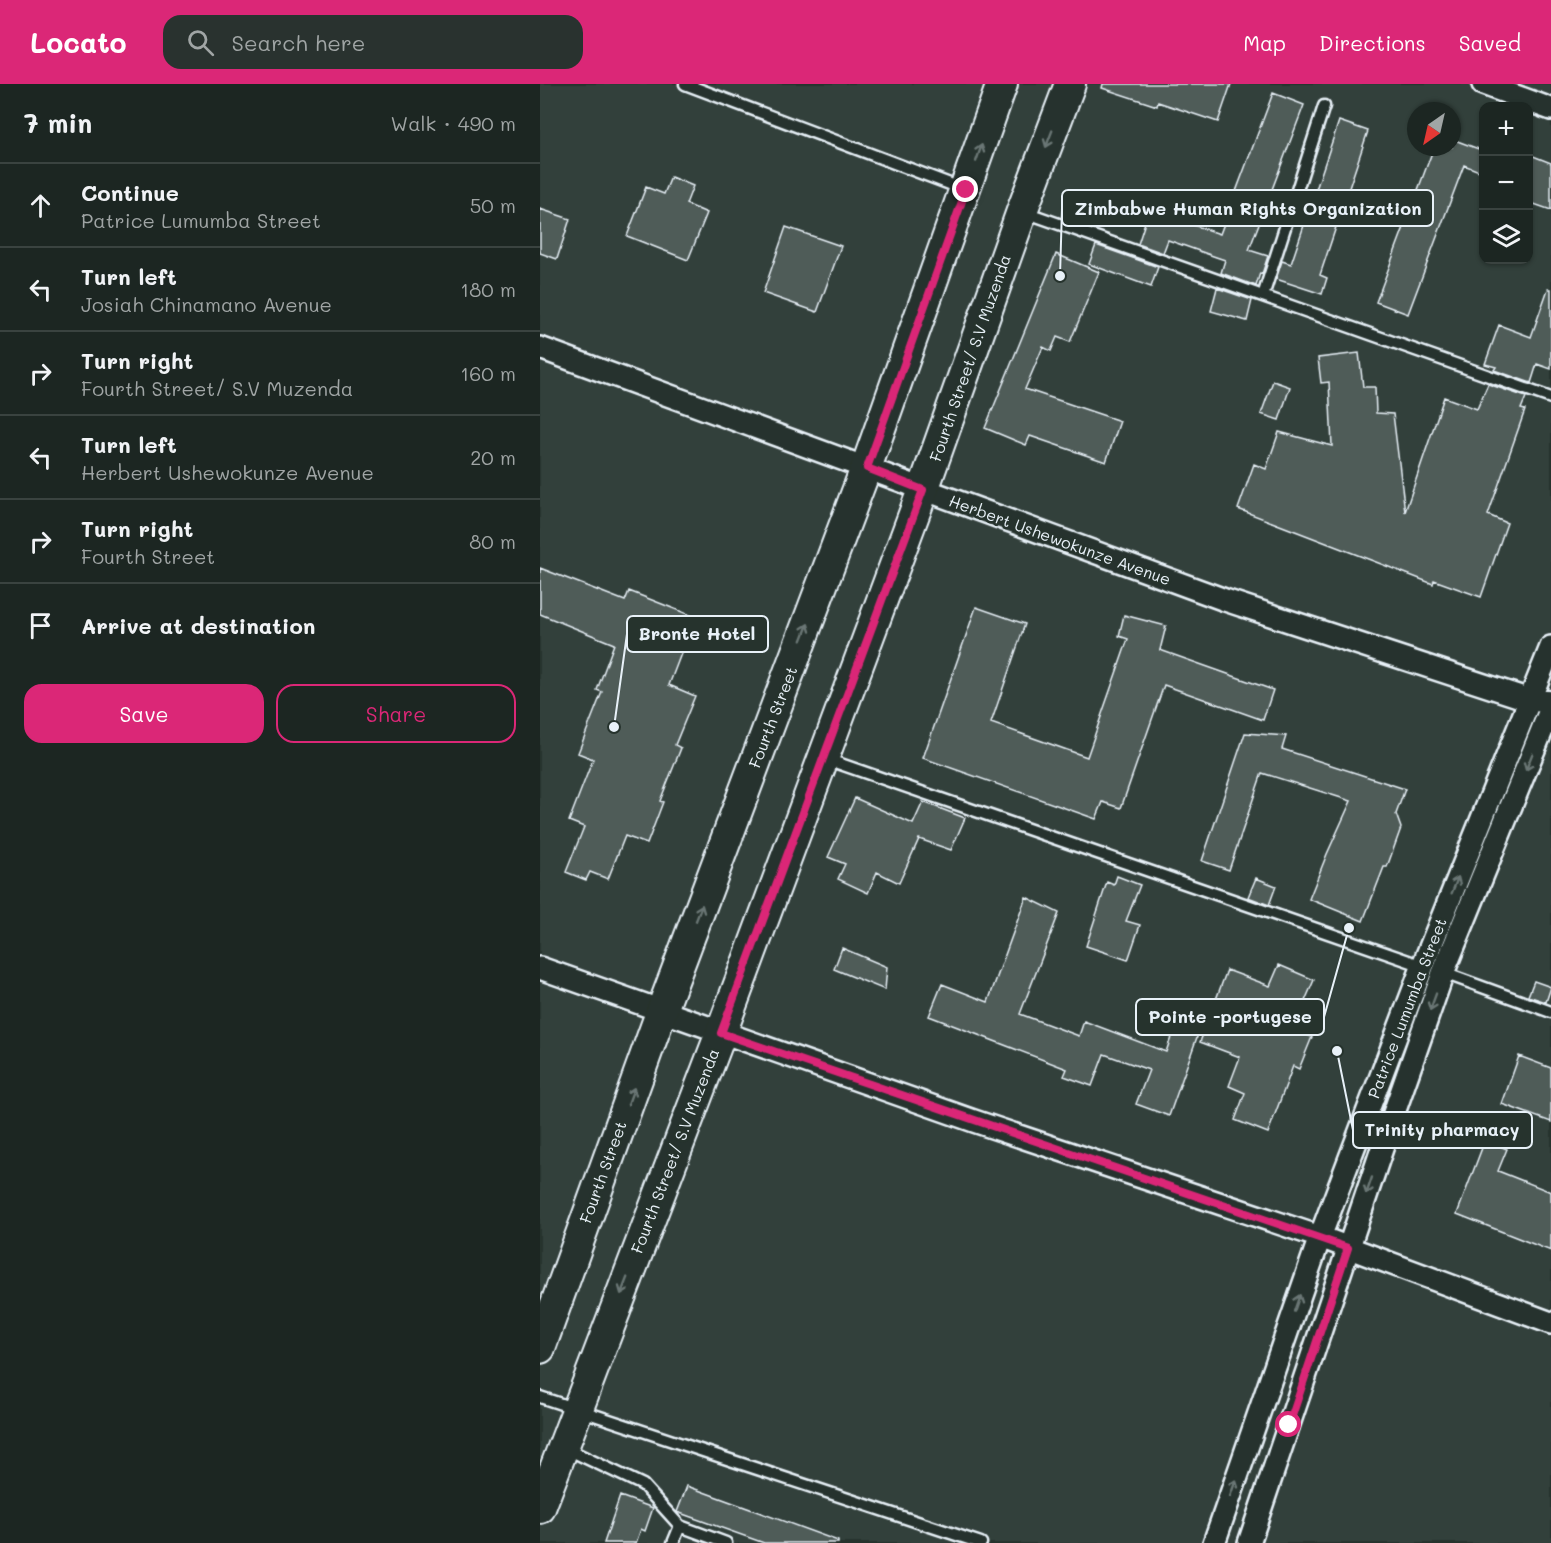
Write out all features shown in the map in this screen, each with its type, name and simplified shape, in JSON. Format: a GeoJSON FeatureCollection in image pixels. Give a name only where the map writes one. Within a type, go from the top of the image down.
{"type":"FeatureCollection","features":[{"type":"Feature","properties":{"kind":"main road","name":"Fourth Street"},"geometry":{"type":"LineString","coordinates":[[540,1348],[662,1010],[867,468],[1002,84]]}},
{"type":"Feature","properties":{"kind":"main road","name":"Fourth Street/ S.V Muzenda"},"geometry":{"type":"LineString","coordinates":[[540,1508],[721,1033],[923,490],[1022,211],[1070,84]]}},
{"type":"Feature","properties":{"kind":"street"},"geometry":{"type":"LineString","coordinates":[[1483,84],[1551,109]]}},
{"type":"Feature","properties":{"kind":"street","name":"Herbert Ushewokunze Avenue"},"geometry":{"type":"LineString","coordinates":[[540,348],[1225,600],[1541,701]]}},
{"type":"Feature","properties":{"kind":"street","name":"Patrice Lumumba Street"},"geometry":{"type":"LineString","coordinates":[[1214,1543],[1320,1237],[1423,965],[1541,701],[1551,646]]}},
{"type":"Feature","properties":{"kind":"street","name":"Patrice Lumumba Street"},"geometry":{"type":"LineString","coordinates":[[1249,1543],[1443,973],[1551,708]]}},
{"type":"Feature","properties":{"kind":"street"},"geometry":{"type":"LineString","coordinates":[[540,968],[974,1121],[1320,1237],[1551,1323]]}},
{"type":"Feature","properties":{"kind":"lane"},"geometry":{"type":"LineString","coordinates":[[685,84],[966,190]]}},
{"type":"Feature","properties":{"kind":"lane"},"geometry":{"type":"LineString","coordinates":[[1263,296],[1324,106]]}},
{"type":"Feature","properties":{"kind":"lane"},"geometry":{"type":"LineString","coordinates":[[1022,211],[1551,398]]}},
{"type":"Feature","properties":{"kind":"lane"},"geometry":{"type":"LineString","coordinates":[[823,758],[1423,965],[1551,1012]]}},
{"type":"Feature","properties":{"kind":"lane"},"geometry":{"type":"LineString","coordinates":[[540,1397],[981,1543]]}},
{"type":"Feature","properties":{"kind":"lane"},"geometry":{"type":"LineString","coordinates":[[562,1447],[643,1485],[680,1526],[726,1543]]}},
{"type":"Feature","properties":{"kind":"lane"},"geometry":{"type":"LineString","coordinates":[[673,1543],[680,1526]]}},
{"type":"Feature","properties":{"kind":"shaded area"},"geometry":{"type":"Polygon","coordinates":[[[540,84],[1551,84],[1551,1543],[540,1543],[540,84]]]}},
{"type":"Feature","properties":{"kind":"building"},"geometry":{"type":"Polygon","coordinates":[[[1103,84],[1231,84],[1218,122],[1158,102],[1157,106],[1102,88],[1103,84]]]}},
{"type":"Feature","properties":{"kind":"building"},"geometry":{"type":"Polygon","coordinates":[[[1273,93],[1304,105],[1249,250],[1268,256],[1256,286],[1221,273],[1225,260],[1168,240],[1163,253],[1138,244],[1149,210],[1220,234],[1273,93]]]}},
{"type":"Feature","properties":{"kind":"building"},"geometry":{"type":"Polygon","coordinates":[[[1339,121],[1368,131],[1320,275],[1327,278],[1322,294],[1276,279],[1282,261],[1291,264],[1339,121]]]}},
{"type":"Feature","properties":{"kind":"building"},"geometry":{"type":"Polygon","coordinates":[[[1461,142],[1479,149],[1479,171],[1464,165],[1408,314],[1376,302],[1431,156],[1461,156],[1461,142]]]}},
{"type":"Feature","properties":{"kind":"building"},"geometry":{"type":"Polygon","coordinates":[[[1533,156],[1551,163],[1551,210],[1533,204],[1533,156]]]}},
{"type":"Feature","properties":{"kind":"building"},"geometry":{"type":"Polygon","coordinates":[[[671,177],[693,186],[686,204],[707,213],[688,260],[627,236],[646,187],[664,194],[671,177]]]}},
{"type":"Feature","properties":{"kind":"building"},"geometry":{"type":"Polygon","coordinates":[[[540,209],[570,219],[557,259],[540,253],[540,209]]]}},
{"type":"Feature","properties":{"kind":"building"},"geometry":{"type":"Polygon","coordinates":[[[786,227],[841,246],[817,312],[763,293],[786,227]]]}},
{"type":"Feature","properties":{"kind":"building"},"geometry":{"type":"Polygon","coordinates":[[[1096,245],[1158,267],[1151,287],[1089,264],[1096,245]]]}},
{"type":"Feature","properties":{"kind":"building"},"geometry":{"type":"Polygon","coordinates":[[[1056,254],[1099,272],[1070,342],[1057,337],[1051,351],[1043,347],[1025,389],[1120,421],[1106,462],[1030,436],[1026,445],[985,428],[1056,254]]]}},
{"type":"Feature","properties":{"kind":"building"},"geometry":{"type":"Polygon","coordinates":[[[1217,288],[1252,300],[1247,321],[1211,311],[1217,288]]]}},
{"type":"Feature","properties":{"kind":"building"},"geometry":{"type":"Polygon","coordinates":[[[1548,289],[1551,289],[1551,369],[1537,364],[1531,383],[1494,370],[1496,367],[1485,364],[1499,325],[1531,337],[1548,289]]]}},
{"type":"Feature","properties":{"kind":"building"},"geometry":{"type":"Polygon","coordinates":[[[1359,353],[1363,387],[1375,387],[1376,413],[1393,414],[1405,512],[1444,397],[1477,409],[1488,384],[1526,397],[1521,409],[1525,410],[1488,515],[1507,523],[1481,597],[1434,580],[1433,584],[1238,509],[1254,464],[1266,469],[1279,432],[1332,446],[1329,382],[1321,383],[1318,358],[1359,353]]]}},
{"type":"Feature","properties":{"kind":"building"},"geometry":{"type":"Polygon","coordinates":[[[1273,381],[1290,387],[1279,420],[1261,414],[1273,381]]]}},
{"type":"Feature","properties":{"kind":"building"},"geometry":{"type":"Polygon","coordinates":[[[540,568],[625,601],[629,591],[695,617],[669,685],[695,696],[675,745],[681,748],[660,801],[663,802],[647,844],[625,836],[608,879],[590,872],[586,880],[566,872],[584,827],[569,821],[593,759],[578,753],[602,692],[597,690],[614,644],[540,614],[540,568]]]}},
{"type":"Feature","properties":{"kind":"building"},"geometry":{"type":"Polygon","coordinates":[[[976,607],[1025,624],[991,723],[1087,757],[1128,639],[1119,636],[1124,615],[1166,626],[1160,650],[1273,690],[1263,720],[1164,685],[1121,808],[1103,802],[1096,819],[923,758],[976,607]]]}},
{"type":"Feature","properties":{"kind":"building"},"geometry":{"type":"Polygon","coordinates":[[[1245,733],[1286,736],[1282,749],[1405,789],[1396,814],[1401,828],[1363,921],[1309,899],[1351,801],[1262,773],[1229,870],[1202,861],[1245,733]]]}},
{"type":"Feature","properties":{"kind":"building"},"geometry":{"type":"Polygon","coordinates":[[[855,798],[913,824],[923,802],[965,818],[951,850],[919,839],[899,883],[877,872],[868,893],[838,879],[845,864],[828,857],[855,798]]]}},
{"type":"Feature","properties":{"kind":"building"},"geometry":{"type":"Polygon","coordinates":[[[1117,876],[1140,885],[1126,921],[1140,925],[1128,960],[1086,946],[1107,882],[1114,885],[1117,876]]]}},
{"type":"Feature","properties":{"kind":"building"},"geometry":{"type":"Polygon","coordinates":[[[1256,878],[1276,886],[1269,905],[1248,897],[1256,878]]]}},
{"type":"Feature","properties":{"kind":"building"},"geometry":{"type":"Polygon","coordinates":[[[1026,897],[1059,913],[1020,1014],[1079,1036],[1084,1021],[1166,1052],[1178,1017],[1201,1026],[1169,1116],[1136,1104],[1149,1070],[1104,1054],[1092,1086],[1064,1076],[1067,1069],[929,1016],[942,984],[988,1002],[1026,897]]]}},
{"type":"Feature","properties":{"kind":"building"},"geometry":{"type":"Polygon","coordinates":[[[842,948],[887,967],[885,990],[834,969],[842,948]]]}},
{"type":"Feature","properties":{"kind":"building"},"geometry":{"type":"Polygon","coordinates":[[[1279,965],[1314,980],[1293,1029],[1312,1037],[1299,1069],[1293,1066],[1268,1133],[1235,1120],[1245,1093],[1229,1086],[1240,1057],[1200,1042],[1227,970],[1270,986],[1279,965]]]}},
{"type":"Feature","properties":{"kind":"building"},"geometry":{"type":"Polygon","coordinates":[[[1534,981],[1551,987],[1546,1002],[1528,996],[1534,981]]]}},
{"type":"Feature","properties":{"kind":"building"},"geometry":{"type":"Polygon","coordinates":[[[1519,1056],[1551,1068],[1551,1122],[1502,1104],[1519,1056]]]}},
{"type":"Feature","properties":{"kind":"building"},"geometry":{"type":"Polygon","coordinates":[[[1485,1140],[1507,1149],[1498,1171],[1551,1192],[1551,1251],[1457,1214],[1485,1140]]]}},
{"type":"Feature","properties":{"kind":"building"},"geometry":{"type":"Polygon","coordinates":[[[687,1486],[838,1541],[838,1543],[764,1543],[677,1512],[687,1486]]]}},
{"type":"Feature","properties":{"kind":"building"},"geometry":{"type":"Polygon","coordinates":[[[620,1496],[653,1508],[645,1531],[641,1529],[636,1543],[604,1543],[620,1496]]]}},
{"type":"Feature","properties":{"kind":"place","name":"Zimbabwe Human Rights Organization"},"geometry":{"type":"Point","coordinates":[1060,276]}},
{"type":"Feature","properties":{"kind":"place","name":"Bronte Hotel"},"geometry":{"type":"Point","coordinates":[614,727]}},
{"type":"Feature","properties":{"kind":"place","name":"Pointe -portugese"},"geometry":{"type":"Point","coordinates":[1349,928]}},
{"type":"Feature","properties":{"kind":"place","name":"Trinity pharmacy"},"geometry":{"type":"Point","coordinates":[1337,1051]}},
{"type":"Feature","properties":{"kind":"route"},"geometry":{"type":"LineString","coordinates":[[966,190],[867,468],[923,490],[721,1033],[1348,1248],[1289,1425]]}}]}
